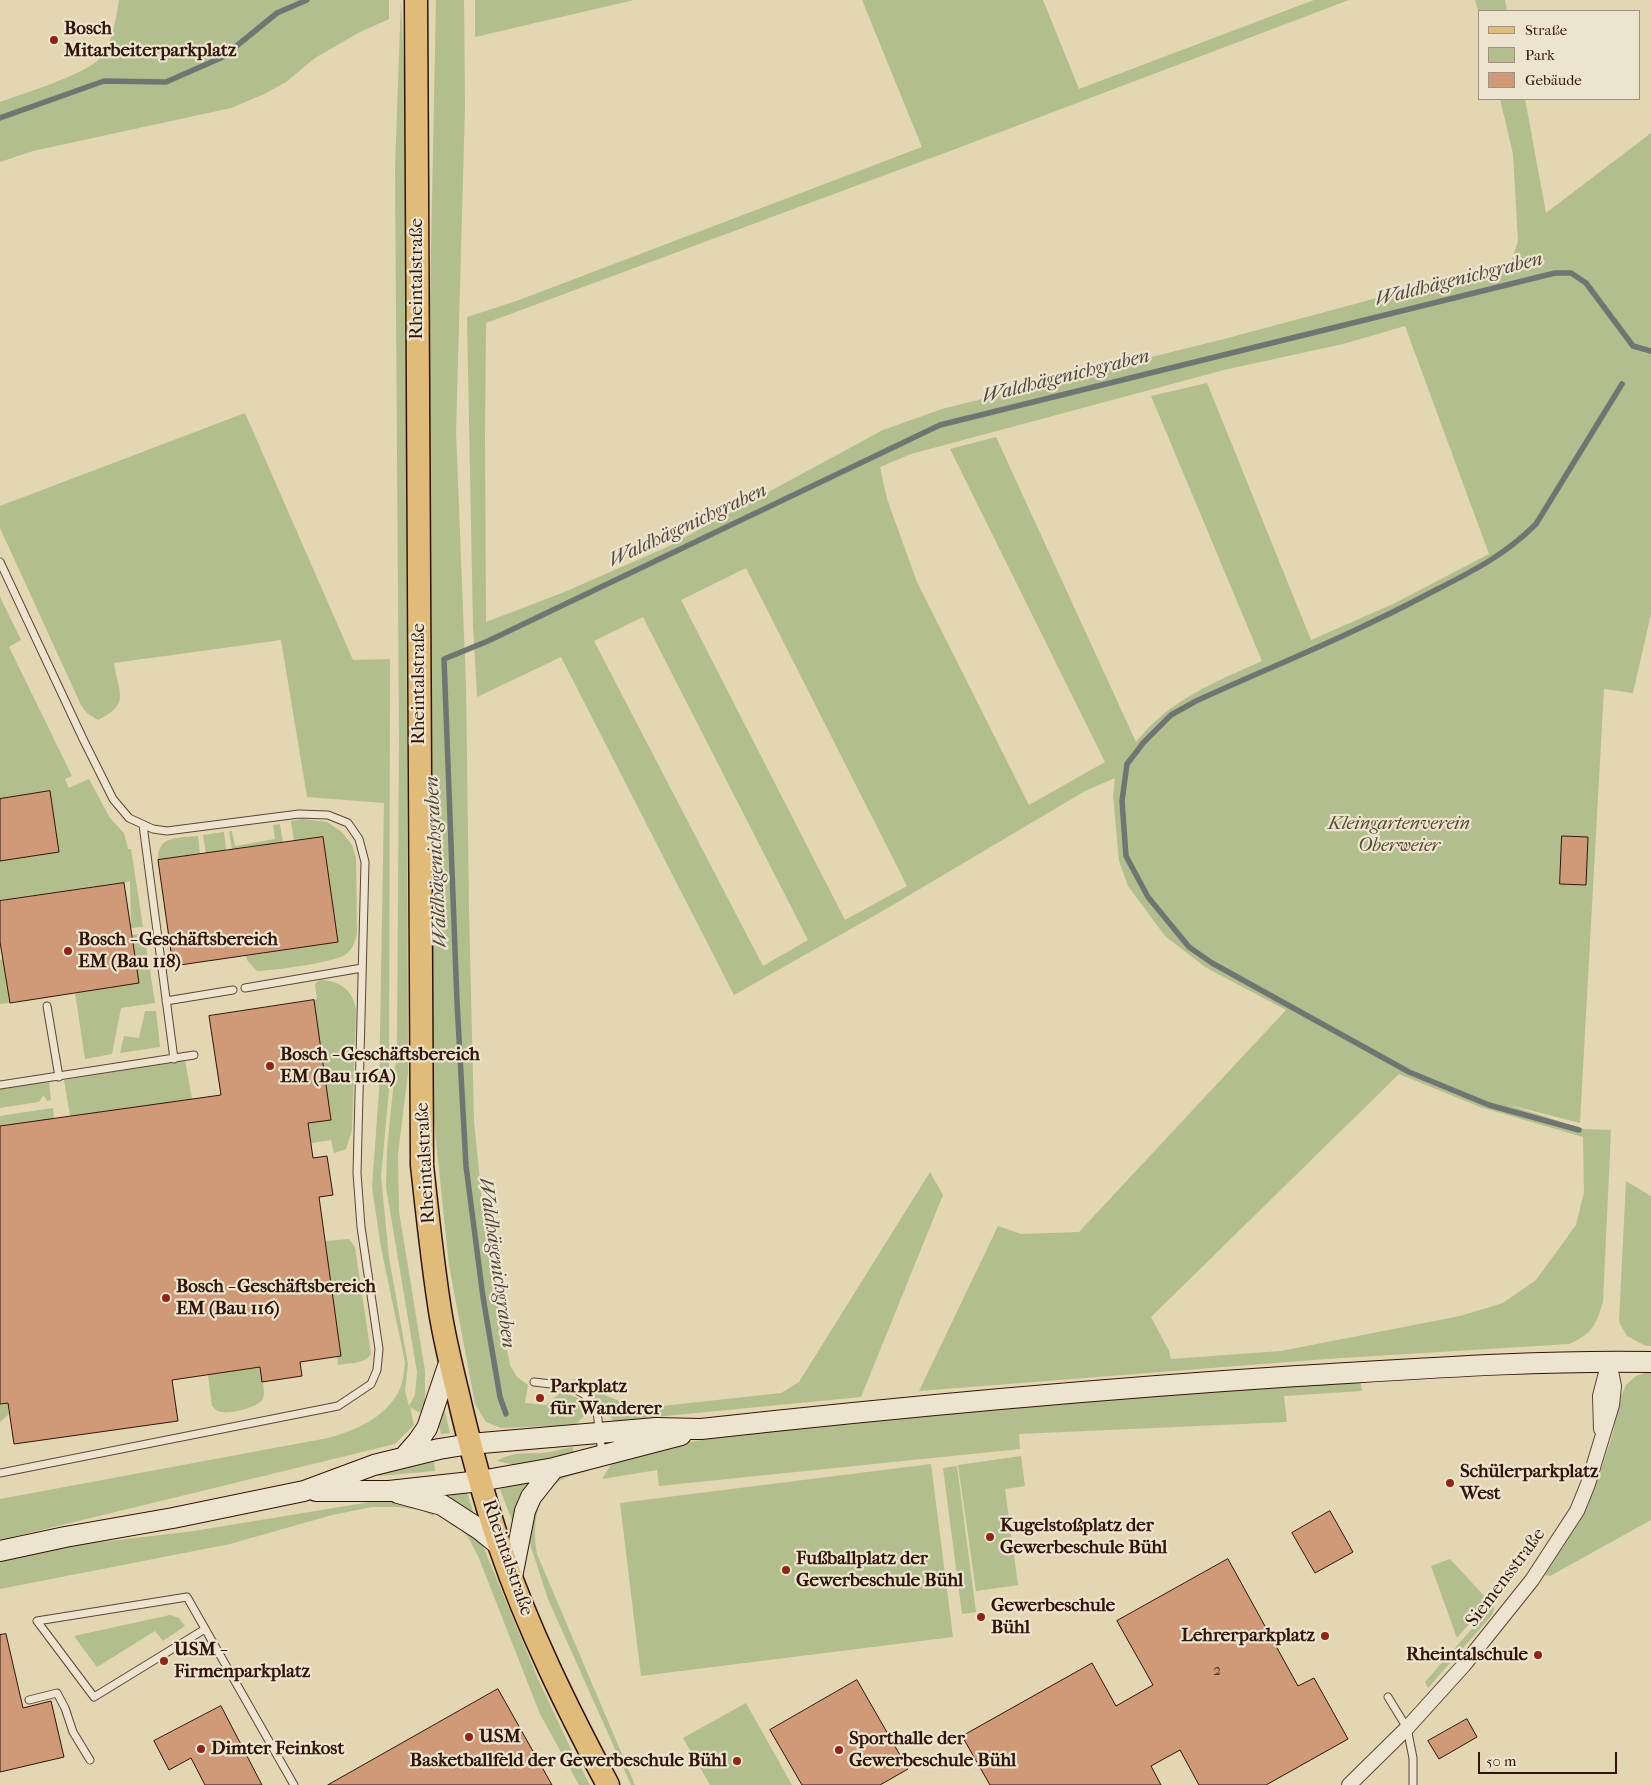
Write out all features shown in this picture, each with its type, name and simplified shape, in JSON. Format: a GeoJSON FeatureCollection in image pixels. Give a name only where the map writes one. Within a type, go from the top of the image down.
{"type":"FeatureCollection","features":[{"type":"Feature","properties":{"kind":"main road","name":"Rheintalstraße"},"geometry":{"type":"LineString","coordinates":[[416,3],[422,1165],[439,1306],[450,1360],[480,1481],[500,1546],[543,1655],[582,1737],[608,1785]]}},
{"type":"Feature","properties":{"kind":"street"},"geometry":{"type":"LineString","coordinates":[[404,1457],[427,1428],[450,1360]]}},
{"type":"Feature","properties":{"kind":"street","name":"Siemensstraße"},"geometry":{"type":"LineString","coordinates":[[1349,1785],[1407,1728],[1464,1665],[1537,1573],[1577,1511],[1588,1484],[1612,1405],[1614,1386],[1608,1362]]}},
{"type":"Feature","properties":{"kind":"street"},"geometry":{"type":"LineString","coordinates":[[0,1550],[173,1518],[304,1490],[374,1464],[470,1444],[656,1428],[701,1429],[977,1400],[1151,1386],[1439,1367],[1651,1362]]}},
{"type":"Feature","properties":{"kind":"street"},"geometry":{"type":"LineString","coordinates":[[304,1490],[389,1491],[480,1481],[554,1468],[701,1429]]}},
{"type":"Feature","properties":{"kind":"street"},"geometry":{"type":"LineString","coordinates":[[512,1577],[525,1511],[531,1497],[554,1468]]}},
{"type":"Feature","properties":{"kind":"street"},"geometry":{"type":"LineString","coordinates":[[389,1491],[442,1505],[479,1529],[500,1546]]}},
{"type":"Feature","properties":{"kind":"lane"},"geometry":{"type":"LineString","coordinates":[[0,562],[113,799],[130,818],[153,829],[168,831],[299,814],[328,815],[348,823],[359,839],[365,862],[357,1173],[362,1227],[379,1349],[377,1370],[371,1384],[338,1406],[0,1473]]}},
{"type":"Feature","properties":{"kind":"lane"},"geometry":{"type":"LineString","coordinates":[[143,825],[174,1059]]}},
{"type":"Feature","properties":{"kind":"lane"},"geometry":{"type":"LineString","coordinates":[[245,988],[362,968]]}},
{"type":"Feature","properties":{"kind":"lane"},"geometry":{"type":"LineString","coordinates":[[166,1001],[233,990]]}},
{"type":"Feature","properties":{"kind":"lane"},"geometry":{"type":"LineString","coordinates":[[47,1006],[59,1077]]}},
{"type":"Feature","properties":{"kind":"lane"},"geometry":{"type":"LineString","coordinates":[[0,1085],[194,1056]]}},
{"type":"Feature","properties":{"kind":"lane"},"geometry":{"type":"LineString","coordinates":[[534,1382],[568,1386],[584,1394],[597,1411],[602,1454]]}},
{"type":"Feature","properties":{"kind":"lane"},"geometry":{"type":"LineString","coordinates":[[205,1629],[94,1697],[37,1620],[187,1597],[294,1785]]}},
{"type":"Feature","properties":{"kind":"lane"},"geometry":{"type":"LineString","coordinates":[[29,1700],[57,1693],[65,1708],[73,1732],[90,1760]]}},
{"type":"Feature","properties":{"kind":"lane"},"geometry":{"type":"LineString","coordinates":[[1388,1697],[1407,1728],[1413,1758],[1413,1785]]}},
{"type":"Feature","properties":{"kind":"green space"},"geometry":{"type":"Polygon","coordinates":[[[119,0],[389,0],[389,19],[360,32],[315,58],[286,82],[231,108],[33,151],[0,162],[0,102],[71,76],[95,63],[102,56],[109,43],[119,0]]]}},
{"type":"Feature","properties":{"kind":"green space"},"geometry":{"type":"Polygon","coordinates":[[[401,0],[405,91],[408,1073],[398,1154],[399,1212],[425,1371],[425,1402],[420,1413],[410,1407],[414,1425],[395,1444],[0,1540],[0,1499],[328,1438],[359,1427],[387,1408],[400,1389],[403,1379],[405,1362],[381,1248],[372,1187],[379,1091],[384,803],[307,797],[281,640],[114,663],[120,690],[119,702],[109,714],[98,720],[87,713],[81,705],[0,528],[0,506],[245,413],[353,660],[390,659],[389,1090],[381,1176],[389,1258],[408,1364],[405,1391],[409,1406],[415,1395],[417,1372],[386,1187],[387,1150],[397,1050],[399,738],[395,168],[401,0]]]}},
{"type":"Feature","properties":{"kind":"green space"},"geometry":{"type":"Polygon","coordinates":[[[436,0],[464,0],[465,105],[456,432],[466,685],[474,1122],[486,1239],[510,1365],[517,1377],[528,1385],[525,1403],[546,1405],[560,1393],[582,1400],[585,1415],[575,1425],[501,1428],[486,1422],[475,1404],[449,1265],[434,1122],[428,739],[428,401],[436,0]]]}},
{"type":"Feature","properties":{"kind":"green space"},"geometry":{"type":"Polygon","coordinates":[[[475,0],[634,0],[475,37],[475,0]]]}},
{"type":"Feature","properties":{"kind":"green space","name":"Kleingartenverein Oberweier"},"geometry":{"type":"Polygon","coordinates":[[[862,0],[1043,0],[1079,89],[1314,0],[1349,0],[966,145],[486,323],[486,622],[562,593],[665,548],[883,430],[942,409],[1228,338],[1511,262],[1518,241],[1513,154],[1500,100],[1525,100],[1546,213],[1651,133],[1651,614],[1633,693],[1604,689],[1580,1123],[1506,1104],[1583,1129],[1611,1130],[1603,1302],[1592,1328],[1569,1344],[1326,1359],[919,1391],[998,1226],[1021,1234],[1079,1232],[1286,1010],[1205,967],[1165,936],[1128,886],[1119,861],[1113,796],[1115,778],[1085,791],[886,909],[734,995],[561,657],[477,697],[473,625],[467,317],[519,300],[922,147],[862,0]],[[1405,326],[1343,344],[1224,370],[911,454],[880,467],[887,499],[917,582],[1029,805],[1105,762],[950,449],[996,437],[1136,742],[1149,727],[1178,703],[1210,685],[1262,661],[1151,396],[1207,383],[1311,640],[1393,604],[1489,554],[1405,326]],[[746,568],[681,600],[845,920],[907,886],[746,568]],[[643,617],[594,641],[763,966],[808,940],[643,617]],[[1399,1074],[1151,1317],[1169,1351],[1171,1359],[1281,1351],[1460,1316],[1503,1303],[1536,1280],[1576,1225],[1584,1192],[1583,1137],[1480,1107],[1399,1074]]]}},
{"type":"Feature","properties":{"kind":"green space"},"geometry":{"type":"Polygon","coordinates":[[[1475,0],[1505,0],[1507,10],[1478,11],[1475,0]]]}},
{"type":"Feature","properties":{"kind":"green space"},"geometry":{"type":"Polygon","coordinates":[[[0,597],[21,640],[9,647],[72,776],[65,779],[69,788],[89,779],[110,818],[124,833],[128,849],[131,849],[143,927],[131,928],[130,881],[0,901],[0,597]]]}},
{"type":"Feature","properties":{"kind":"green space"},"geometry":{"type":"Polygon","coordinates":[[[303,819],[327,822],[342,832],[352,845],[356,858],[357,931],[355,941],[348,953],[339,958],[302,966],[257,971],[247,960],[246,956],[338,942],[323,837],[294,841],[291,821],[303,819]]]}},
{"type":"Feature","properties":{"kind":"green space"},"geometry":{"type":"Polygon","coordinates":[[[280,824],[283,842],[232,850],[229,831],[232,831],[235,846],[275,839],[273,825],[280,824]]]}},
{"type":"Feature","properties":{"kind":"green space"},"geometry":{"type":"Polygon","coordinates":[[[224,832],[226,850],[206,854],[203,835],[224,832]]]}},
{"type":"Feature","properties":{"kind":"green space"},"geometry":{"type":"Polygon","coordinates":[[[198,836],[200,854],[158,860],[161,846],[170,839],[198,836]]]}},
{"type":"Feature","properties":{"kind":"green space"},"geometry":{"type":"Polygon","coordinates":[[[144,933],[155,1003],[121,1008],[112,1054],[85,1059],[75,993],[139,983],[132,935],[144,933]]]}},
{"type":"Feature","properties":{"kind":"green space"},"geometry":{"type":"Polygon","coordinates":[[[3,959],[10,1003],[0,1004],[0,960],[3,959]]]}},
{"type":"Feature","properties":{"kind":"green space"},"geometry":{"type":"Polygon","coordinates":[[[320,980],[339,984],[349,992],[356,1009],[352,1130],[346,1149],[334,1153],[331,1140],[311,1143],[308,1123],[331,1120],[314,1000],[317,999],[315,984],[320,980]]]}},
{"type":"Feature","properties":{"kind":"green space"},"geometry":{"type":"Polygon","coordinates":[[[145,1011],[156,1011],[160,1047],[120,1053],[124,1036],[139,1038],[145,1011]]]}},
{"type":"Feature","properties":{"kind":"green space"},"geometry":{"type":"Polygon","coordinates":[[[185,1060],[192,1099],[70,1116],[64,1080],[185,1060]]]}},
{"type":"Feature","properties":{"kind":"green space"},"geometry":{"type":"Polygon","coordinates":[[[49,1081],[51,1100],[47,1101],[43,1096],[39,1102],[0,1108],[0,1088],[49,1081]]]}},
{"type":"Feature","properties":{"kind":"green space"},"geometry":{"type":"Polygon","coordinates":[[[53,1108],[54,1119],[0,1126],[0,1116],[53,1108]]]}},
{"type":"Feature","properties":{"kind":"green space"},"geometry":{"type":"Polygon","coordinates":[[[930,1172],[943,1195],[861,1397],[614,1421],[584,1386],[572,1379],[584,1380],[605,1395],[631,1406],[662,1406],[781,1393],[799,1382],[930,1172]]]}},
{"type":"Feature","properties":{"kind":"green space"},"geometry":{"type":"Polygon","coordinates":[[[1626,1181],[1651,1196],[1651,1346],[1646,1346],[1627,1336],[1619,1322],[1626,1181]]]}},
{"type":"Feature","properties":{"kind":"green space"},"geometry":{"type":"Polygon","coordinates":[[[349,1239],[355,1247],[371,1354],[365,1360],[338,1365],[325,1241],[349,1239]]]}},
{"type":"Feature","properties":{"kind":"green space"},"geometry":{"type":"Polygon","coordinates":[[[260,1367],[264,1392],[263,1399],[260,1402],[251,1407],[232,1412],[219,1411],[212,1406],[208,1375],[260,1367]]]}},
{"type":"Feature","properties":{"kind":"green space"},"geometry":{"type":"Polygon","coordinates":[[[1651,1371],[1651,1520],[1550,1576],[1545,1575],[1580,1521],[1598,1479],[1613,1433],[1619,1401],[1626,1385],[1636,1376],[1651,1371]]]}},
{"type":"Feature","properties":{"kind":"green space"},"geometry":{"type":"Polygon","coordinates":[[[1360,1379],[1362,1391],[1284,1396],[1287,1422],[1019,1434],[1020,1449],[659,1486],[657,1470],[602,1479],[612,1463],[651,1448],[783,1427],[943,1410],[1360,1379]]]}},
{"type":"Feature","properties":{"kind":"green space"},"geometry":{"type":"Polygon","coordinates":[[[442,1399],[450,1433],[441,1434],[435,1422],[442,1399]]]}},
{"type":"Feature","properties":{"kind":"green space"},"geometry":{"type":"Polygon","coordinates":[[[8,1403],[9,1414],[0,1422],[0,1404],[8,1403]]]}},
{"type":"Feature","properties":{"kind":"green space"},"geometry":{"type":"Polygon","coordinates":[[[573,1447],[574,1454],[519,1464],[497,1461],[510,1455],[549,1452],[573,1447]]]}},
{"type":"Feature","properties":{"kind":"green space","name":"Kugelstoßplatz der Gewerbeschule Bühl"},"geometry":{"type":"Polygon","coordinates":[[[1021,1456],[1025,1486],[1005,1489],[1018,1585],[976,1591],[958,1465],[1021,1456]]]}},
{"type":"Feature","properties":{"kind":"green space"},"geometry":{"type":"Polygon","coordinates":[[[434,1462],[435,1471],[379,1476],[378,1473],[434,1462]]]}},
{"type":"Feature","properties":{"kind":"green space","name":"Fußballplatz der Gewerbeschule Bühl"},"geometry":{"type":"Polygon","coordinates":[[[931,1464],[953,1637],[641,1676],[620,1503],[931,1464]]]}},
{"type":"Feature","properties":{"kind":"green space"},"geometry":{"type":"Polygon","coordinates":[[[957,1466],[976,1612],[962,1614],[943,1468],[957,1466]]]}},
{"type":"Feature","properties":{"kind":"green space"},"geometry":{"type":"Polygon","coordinates":[[[595,1467],[561,1480],[552,1486],[546,1494],[537,1512],[535,1533],[537,1554],[635,1785],[631,1785],[548,1599],[527,1531],[536,1498],[559,1472],[595,1467]]]}},
{"type":"Feature","properties":{"kind":"green space"},"geometry":{"type":"Polygon","coordinates":[[[530,1481],[520,1503],[514,1526],[500,1489],[530,1481]]]}},
{"type":"Feature","properties":{"kind":"green space"},"geometry":{"type":"Polygon","coordinates":[[[467,1492],[475,1517],[450,1501],[451,1493],[467,1492]]]}},
{"type":"Feature","properties":{"kind":"green space"},"geometry":{"type":"Polygon","coordinates":[[[376,1501],[402,1501],[436,1507],[433,1516],[421,1510],[398,1507],[372,1507],[332,1515],[230,1544],[0,1589],[0,1560],[59,1547],[194,1531],[376,1501]]]}},
{"type":"Feature","properties":{"kind":"green space"},"geometry":{"type":"Polygon","coordinates":[[[446,1518],[468,1528],[483,1546],[538,1679],[590,1785],[579,1785],[540,1714],[478,1556],[465,1533],[447,1521],[446,1518]]]}},
{"type":"Feature","properties":{"kind":"green space"},"geometry":{"type":"Polygon","coordinates":[[[1450,1559],[1489,1601],[1457,1638],[1431,1566],[1450,1559]]]}},
{"type":"Feature","properties":{"kind":"green space"},"geometry":{"type":"Polygon","coordinates":[[[1493,1605],[1492,1615],[1428,1688],[1425,1682],[1493,1605]]]}},
{"type":"Feature","properties":{"kind":"green space"},"geometry":{"type":"Polygon","coordinates":[[[170,1615],[179,1618],[185,1626],[163,1641],[155,1631],[97,1667],[74,1636],[170,1615]]]}},
{"type":"Feature","properties":{"kind":"green space","name":"Basketballfeld der Gewerbeschule Bühl"},"geometry":{"type":"Polygon","coordinates":[[[746,1703],[792,1785],[710,1785],[683,1738],[746,1703]]]}},
{"type":"Feature","properties":{"kind":"building"},"geometry":{"type":"Polygon","coordinates":[[[50,791],[59,852],[0,861],[0,799],[50,791]]]}},
{"type":"Feature","properties":{"kind":"building"},"geometry":{"type":"Polygon","coordinates":[[[1562,836],[1588,837],[1586,885],[1560,884],[1562,836]]]}},
{"type":"Feature","properties":{"kind":"building"},"geometry":{"type":"Polygon","coordinates":[[[323,837],[338,942],[173,966],[158,860],[323,837]]]}},
{"type":"Feature","properties":{"kind":"building","name":"Bosch - Geschäftsbereich EM (Bau 118)"},"geometry":{"type":"Polygon","coordinates":[[[124,883],[139,983],[10,1003],[0,942],[0,901],[124,883]]]}},
{"type":"Feature","properties":{"kind":"building","name":"Bosch - Geschäftsbereich EM (Bau 116)"},"geometry":{"type":"Polygon","coordinates":[[[314,1000],[331,1120],[308,1123],[313,1158],[327,1156],[333,1195],[319,1197],[341,1356],[300,1362],[302,1376],[262,1382],[260,1367],[172,1380],[178,1421],[14,1444],[8,1403],[0,1404],[0,1126],[221,1095],[209,1016],[314,1000]]]}},
{"type":"Feature","properties":{"kind":"building"},"geometry":{"type":"Polygon","coordinates":[[[1330,1511],[1353,1552],[1315,1573],[1292,1533],[1330,1511]]]}},
{"type":"Feature","properties":{"kind":"building"},"geometry":{"type":"Polygon","coordinates":[[[1228,1559],[1298,1686],[1314,1678],[1348,1739],[1266,1785],[1199,1785],[1180,1750],[1151,1766],[1161,1785],[990,1785],[962,1736],[1092,1663],[1116,1706],[1153,1685],[1117,1621],[1228,1559]]]}},
{"type":"Feature","properties":{"kind":"building"},"geometry":{"type":"Polygon","coordinates":[[[6,1634],[23,1708],[51,1701],[64,1757],[0,1772],[0,1635],[6,1634]]]}},
{"type":"Feature","properties":{"kind":"building","name":"Sporthalle der Gewerbeschule Bühl"},"geometry":{"type":"Polygon","coordinates":[[[857,1680],[908,1769],[880,1785],[802,1785],[770,1730],[857,1680]]]}},
{"type":"Feature","properties":{"kind":"building","name":"USM"},"geometry":{"type":"Polygon","coordinates":[[[498,1689],[552,1785],[328,1785],[498,1689]]]}},
{"type":"Feature","properties":{"kind":"building","name":"Dimter Feinkost"},"geometry":{"type":"Polygon","coordinates":[[[221,1706],[262,1785],[205,1785],[191,1758],[169,1770],[154,1741],[221,1706]]]}},
{"type":"Feature","properties":{"kind":"building"},"geometry":{"type":"Polygon","coordinates":[[[1467,1719],[1477,1737],[1439,1759],[1428,1741],[1467,1719]]]}},
{"type":"Feature","properties":{"kind":"waterway"},"geometry":{"type":"LineString","coordinates":[[0,118],[104,81],[166,82],[223,57],[277,13],[307,0]]}},
{"type":"Feature","properties":{"kind":"waterway","name":"Waldhägenichgraben"},"geometry":{"type":"LineString","coordinates":[[506,1414],[500,1397],[483,1297],[466,1166],[457,1002],[444,659],[488,641],[940,425],[1555,273],[1571,273],[1586,283],[1633,346],[1651,351]]}},
{"type":"Feature","properties":{"kind":"waterway"},"geometry":{"type":"LineString","coordinates":[[1579,1130],[1489,1105],[1409,1072],[1212,963],[1189,947],[1148,897],[1126,856],[1122,801],[1127,764],[1144,742],[1171,715],[1196,701],[1400,609],[1485,564],[1524,536],[1536,524],[1622,384]]}},
{"type":"Feature","properties":{"kind":"place","name":"Bosch Mitarbeiterparkplatz"},"geometry":{"type":"Point","coordinates":[54,40]}},
{"type":"Feature","properties":{"kind":"place","name":"Bosch - Geschäftsbereich EM (Bau 118)"},"geometry":{"type":"Point","coordinates":[68,951]}},
{"type":"Feature","properties":{"kind":"place","name":"Bosch - Geschäftsbereich EM (Bau 116A)"},"geometry":{"type":"Point","coordinates":[270,1066]}},
{"type":"Feature","properties":{"kind":"place","name":"Bosch - Geschäftsbereich EM (Bau 116)"},"geometry":{"type":"Point","coordinates":[166,1298]}},
{"type":"Feature","properties":{"kind":"place","name":"Parkplatz für Wanderer"},"geometry":{"type":"Point","coordinates":[540,1398]}},
{"type":"Feature","properties":{"kind":"place","name":"Schülerparkplatz West"},"geometry":{"type":"Point","coordinates":[1450,1483]}},
{"type":"Feature","properties":{"kind":"place","name":"Kugelstoßplatz der Gewerbeschule Bühl"},"geometry":{"type":"Point","coordinates":[990,1537]}},
{"type":"Feature","properties":{"kind":"place","name":"Fußballplatz der Gewerbeschule Bühl"},"geometry":{"type":"Point","coordinates":[786,1570]}},
{"type":"Feature","properties":{"kind":"place","name":"Gewerbeschule Bühl"},"geometry":{"type":"Point","coordinates":[981,1617]}},
{"type":"Feature","properties":{"kind":"place","name":"Lehrerparkplatz"},"geometry":{"type":"Point","coordinates":[1325,1636]}},
{"type":"Feature","properties":{"kind":"place","name":"Rheintalschule"},"geometry":{"type":"Point","coordinates":[1538,1655]}},
{"type":"Feature","properties":{"kind":"place","name":"USM - Firmenparkplatz"},"geometry":{"type":"Point","coordinates":[164,1661]}},
{"type":"Feature","properties":{"kind":"place","name":"USM"},"geometry":{"type":"Point","coordinates":[469,1737]}},
{"type":"Feature","properties":{"kind":"place","name":"Dimter Feinkost"},"geometry":{"type":"Point","coordinates":[201,1749]}},
{"type":"Feature","properties":{"kind":"place","name":"Sporthalle der Gewerbeschule Bühl"},"geometry":{"type":"Point","coordinates":[839,1750]}},
{"type":"Feature","properties":{"kind":"place","name":"Basketballfeld der Gewerbeschule Bühl"},"geometry":{"type":"Point","coordinates":[737,1761]}}]}
